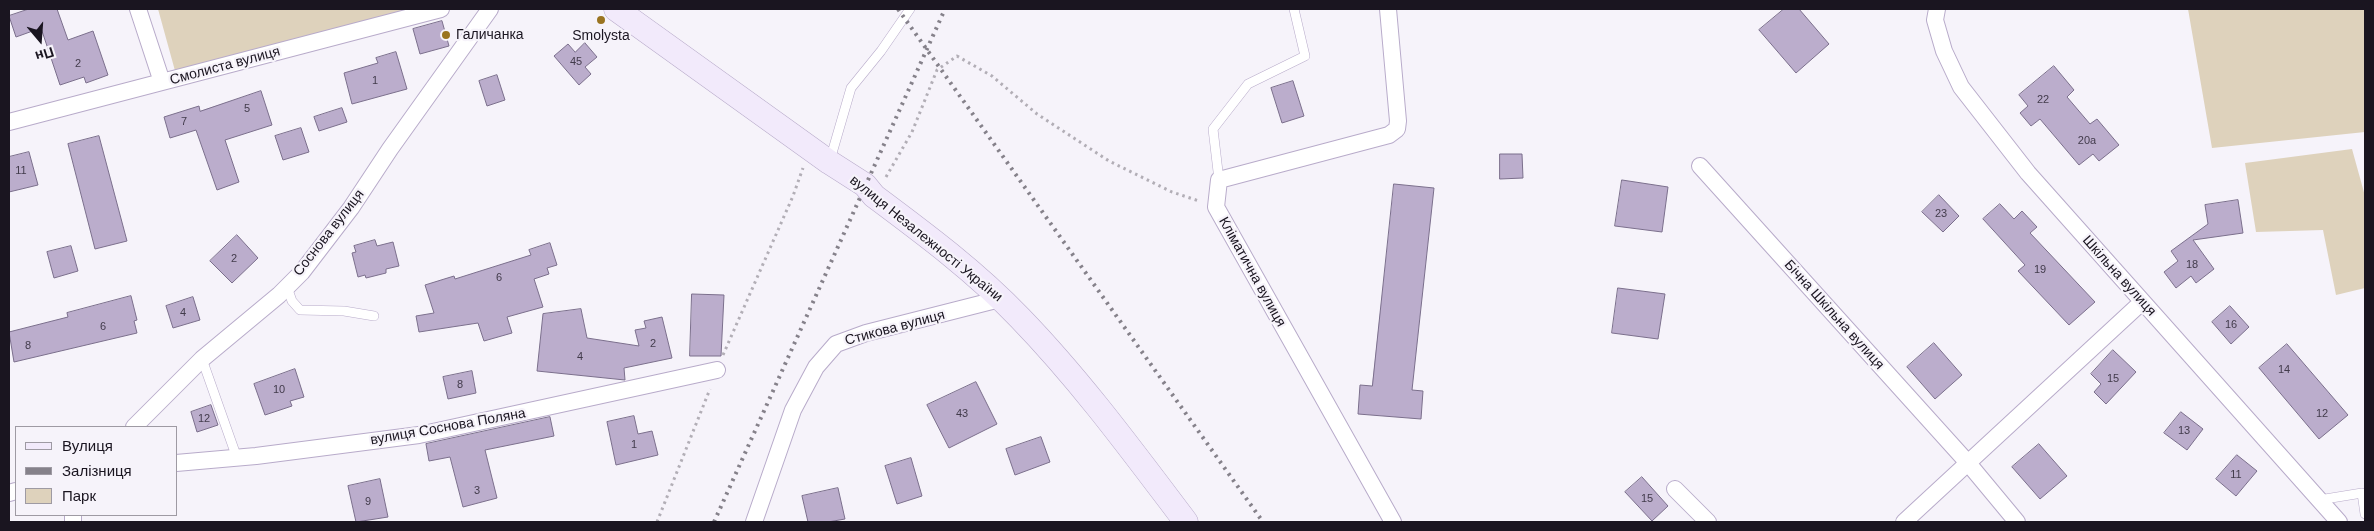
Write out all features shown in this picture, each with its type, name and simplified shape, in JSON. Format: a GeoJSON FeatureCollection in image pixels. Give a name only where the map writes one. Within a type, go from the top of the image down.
{"type":"FeatureCollection","features":[{"type":"Feature","properties":{"kind":"main road","name":"вулиця Незалежності України"},"geometry":{"type":"LineString","coordinates":[[616,9],[809,148],[866,185],[874,196],[969,270],[1020,318],[1105,414],[1186,522]]}},
{"type":"Feature","properties":{"kind":"street"},"geometry":{"type":"LineString","coordinates":[[138,9],[162,82]]}},
{"type":"Feature","properties":{"kind":"street","name":"Смолиста вулиця"},"geometry":{"type":"LineString","coordinates":[[9,122],[441,9]]}},
{"type":"Feature","properties":{"kind":"street","name":"Соснова вулиця"},"geometry":{"type":"LineString","coordinates":[[135,426],[202,359],[302,272],[351,208],[390,149],[490,9]]}},
{"type":"Feature","properties":{"kind":"street"},"geometry":{"type":"LineString","coordinates":[[1219,180],[1389,135],[1396,129],[1398,121],[1388,9]]}},
{"type":"Feature","properties":{"kind":"street","name":"Шкільна вулиця"},"geometry":{"type":"LineString","coordinates":[[1937,9],[1935,20],[1944,51],[1962,87],[2028,173],[2339,522]]}},
{"type":"Feature","properties":{"kind":"street","name":"Бічна Шкільна вулиця"},"geometry":{"type":"LineString","coordinates":[[1700,166],[1968,463],[2017,522]]}},
{"type":"Feature","properties":{"kind":"street","name":"Кліматична вулиця"},"geometry":{"type":"LineString","coordinates":[[1219,180],[1216,207],[1393,522]]}},
{"type":"Feature","properties":{"kind":"street","name":"Стикова вулиця"},"geometry":{"type":"LineString","coordinates":[[754,522],[793,410],[816,367],[836,344],[866,333],[1000,299]]}},
{"type":"Feature","properties":{"kind":"street"},"geometry":{"type":"LineString","coordinates":[[1904,522],[2142,302]]}},
{"type":"Feature","properties":{"kind":"street","name":"вулиця Соснова Поляна"},"geometry":{"type":"LineString","coordinates":[[178,463],[237,458],[419,435],[717,370]]}},
{"type":"Feature","properties":{"kind":"street"},"geometry":{"type":"LineString","coordinates":[[1675,489],[1708,522]]}},
{"type":"Feature","properties":{"kind":"lane"},"geometry":{"type":"LineString","coordinates":[[1219,180],[1213,129],[1248,84],[1305,56],[1294,9]]}},
{"type":"Feature","properties":{"kind":"lane"},"geometry":{"type":"LineString","coordinates":[[829,162],[851,88],[881,52],[908,10]]}},
{"type":"Feature","properties":{"kind":"lane"},"geometry":{"type":"LineString","coordinates":[[287,286],[292,301],[300,310],[352,312],[374,316]]}},
{"type":"Feature","properties":{"kind":"lane"},"geometry":{"type":"LineString","coordinates":[[202,359],[237,458]]}},
{"type":"Feature","properties":{"kind":"lane"},"geometry":{"type":"LineString","coordinates":[[2319,500],[2362,493],[2365,514]]}},
{"type":"Feature","properties":{"kind":"path"},"geometry":{"type":"LineString","coordinates":[[874,196],[912,132],[937,70],[957,56],[992,76],[1036,114],[1109,161],[1172,192],[1216,207]]}},
{"type":"Feature","properties":{"kind":"path"},"geometry":{"type":"LineString","coordinates":[[657,522],[717,370],[793,196],[809,148]]}},
{"type":"Feature","properties":{"kind":"green space"},"geometry":{"type":"Polygon","coordinates":[[[158,9],[441,9],[177,78],[158,9]]]}},
{"type":"Feature","properties":{"kind":"green space"},"geometry":{"type":"Polygon","coordinates":[[[2188,9],[2365,9],[2365,132],[2212,148],[2188,9]]]}},
{"type":"Feature","properties":{"kind":"green space"},"geometry":{"type":"Polygon","coordinates":[[[2352,149],[2365,196],[2365,288],[2336,295],[2323,230],[2256,232],[2245,163],[2352,149]]]}},
{"type":"Feature","properties":{"kind":"building"},"geometry":{"type":"Polygon","coordinates":[[[29,9],[57,9],[68,40],[93,31],[108,75],[86,83],[84,77],[60,85],[41,28],[16,37],[9,16],[29,9]]]}},
{"type":"Feature","properties":{"kind":"building"},"geometry":{"type":"Polygon","coordinates":[[[1784,9],[1799,9],[1829,44],[1796,73],[1759,30],[1784,9]]]}},
{"type":"Feature","properties":{"kind":"building"},"geometry":{"type":"Polygon","coordinates":[[[442,21],[449,46],[420,54],[413,29],[442,21]]]}},
{"type":"Feature","properties":{"kind":"building"},"geometry":{"type":"Polygon","coordinates":[[[585,43],[597,57],[585,67],[591,74],[579,85],[554,56],[568,44],[575,52],[585,43]]]}},
{"type":"Feature","properties":{"kind":"building"},"geometry":{"type":"Polygon","coordinates":[[[396,52],[407,89],[352,104],[344,73],[378,63],[376,58],[396,52]]]}},
{"type":"Feature","properties":{"kind":"building"},"geometry":{"type":"Polygon","coordinates":[[[2054,66],[2074,90],[2067,97],[2090,124],[2097,119],[2119,145],[2099,161],[2093,154],[2079,165],[2040,119],[2031,126],[2020,113],[2028,106],[2019,95],[2054,66]]]}},
{"type":"Feature","properties":{"kind":"building"},"geometry":{"type":"Polygon","coordinates":[[[497,75],[505,100],[487,106],[479,81],[497,75]]]}},
{"type":"Feature","properties":{"kind":"building"},"geometry":{"type":"Polygon","coordinates":[[[1293,81],[1304,116],[1282,123],[1271,88],[1293,81]]]}},
{"type":"Feature","properties":{"kind":"building"},"geometry":{"type":"Polygon","coordinates":[[[261,91],[272,125],[225,140],[239,182],[217,190],[196,130],[170,138],[164,117],[199,106],[200,111],[261,91]]]}},
{"type":"Feature","properties":{"kind":"building"},"geometry":{"type":"Polygon","coordinates":[[[342,108],[347,122],[319,131],[314,117],[342,108]]]}},
{"type":"Feature","properties":{"kind":"building"},"geometry":{"type":"Polygon","coordinates":[[[301,128],[309,152],[283,160],[275,136],[301,128]]]}},
{"type":"Feature","properties":{"kind":"building"},"geometry":{"type":"Polygon","coordinates":[[[99,136],[127,241],[95,249],[68,144],[99,136]]]}},
{"type":"Feature","properties":{"kind":"building"},"geometry":{"type":"Polygon","coordinates":[[[29,152],[38,185],[9,192],[9,157],[29,152]]]}},
{"type":"Feature","properties":{"kind":"building"},"geometry":{"type":"Polygon","coordinates":[[[1500,154],[1522,154],[1523,178],[1500,179],[1500,154]]]}},
{"type":"Feature","properties":{"kind":"building"},"geometry":{"type":"Polygon","coordinates":[[[1622,180],[1668,187],[1662,232],[1615,226],[1622,180]]]}},
{"type":"Feature","properties":{"kind":"building"},"geometry":{"type":"Polygon","coordinates":[[[1394,184],[1434,188],[1412,390],[1423,391],[1421,419],[1358,414],[1360,385],[1372,386],[1394,184]]]}},
{"type":"Feature","properties":{"kind":"building"},"geometry":{"type":"Polygon","coordinates":[[[1939,195],[1959,216],[1943,232],[1922,212],[1939,195]]]}},
{"type":"Feature","properties":{"kind":"building"},"geometry":{"type":"Polygon","coordinates":[[[2238,200],[2243,233],[2193,240],[2214,269],[2196,283],[2191,276],[2176,288],[2164,272],[2178,261],[2171,251],[2208,224],[2205,205],[2238,200]]]}},
{"type":"Feature","properties":{"kind":"building"},"geometry":{"type":"Polygon","coordinates":[[[2000,204],[2014,219],[2022,211],[2037,227],[2030,233],[2095,302],[2069,325],[2018,271],[2025,265],[1983,219],[2000,204]]]}},
{"type":"Feature","properties":{"kind":"building"},"geometry":{"type":"Polygon","coordinates":[[[237,235],[258,258],[232,283],[210,261],[237,235]]]}},
{"type":"Feature","properties":{"kind":"building"},"geometry":{"type":"Polygon","coordinates":[[[375,240],[377,246],[393,242],[399,266],[386,269],[386,273],[366,278],[365,275],[358,277],[352,253],[356,252],[354,246],[375,240]]]}},
{"type":"Feature","properties":{"kind":"building"},"geometry":{"type":"Polygon","coordinates":[[[550,243],[557,265],[547,268],[549,274],[534,279],[543,307],[507,317],[512,333],[484,341],[478,323],[419,332],[416,316],[434,313],[425,285],[454,276],[455,279],[531,255],[529,250],[550,243]]]}},
{"type":"Feature","properties":{"kind":"building"},"geometry":{"type":"Polygon","coordinates":[[[71,246],[78,271],[54,278],[47,252],[71,246]]]}},
{"type":"Feature","properties":{"kind":"building"},"geometry":{"type":"Polygon","coordinates":[[[1618,288],[1665,294],[1658,339],[1612,333],[1618,288]]]}},
{"type":"Feature","properties":{"kind":"building"},"geometry":{"type":"Polygon","coordinates":[[[692,294],[724,295],[721,356],[690,356],[692,294]]]}},
{"type":"Feature","properties":{"kind":"building"},"geometry":{"type":"Polygon","coordinates":[[[131,296],[137,320],[134,321],[137,333],[14,362],[9,332],[68,317],[67,313],[131,296]]]}},
{"type":"Feature","properties":{"kind":"building"},"geometry":{"type":"Polygon","coordinates":[[[193,297],[200,320],[173,328],[166,306],[193,297]]]}},
{"type":"Feature","properties":{"kind":"building"},"geometry":{"type":"Polygon","coordinates":[[[2230,306],[2249,327],[2231,344],[2212,322],[2230,306]]]}},
{"type":"Feature","properties":{"kind":"building"},"geometry":{"type":"Polygon","coordinates":[[[581,309],[587,338],[639,346],[635,330],[646,328],[644,321],[662,317],[672,358],[624,368],[625,380],[537,371],[543,314],[581,309]]]}},
{"type":"Feature","properties":{"kind":"building"},"geometry":{"type":"Polygon","coordinates":[[[1934,343],[1962,375],[1935,399],[1907,367],[1934,343]]]}},
{"type":"Feature","properties":{"kind":"building"},"geometry":{"type":"Polygon","coordinates":[[[2287,344],[2348,415],[2319,439],[2259,368],[2287,344]]]}},
{"type":"Feature","properties":{"kind":"building"},"geometry":{"type":"Polygon","coordinates":[[[2113,350],[2136,372],[2106,404],[2094,392],[2101,384],[2091,374],[2113,350]]]}},
{"type":"Feature","properties":{"kind":"building"},"geometry":{"type":"Polygon","coordinates":[[[295,369],[304,397],[290,401],[292,406],[265,415],[254,384],[295,369]]]}},
{"type":"Feature","properties":{"kind":"building"},"geometry":{"type":"Polygon","coordinates":[[[472,371],[476,393],[448,399],[443,377],[472,371]]]}},
{"type":"Feature","properties":{"kind":"building"},"geometry":{"type":"Polygon","coordinates":[[[976,382],[997,424],[949,448],[927,405],[976,382]]]}},
{"type":"Feature","properties":{"kind":"building"},"geometry":{"type":"Polygon","coordinates":[[[211,405],[218,425],[197,432],[191,412],[211,405]]]}},
{"type":"Feature","properties":{"kind":"building"},"geometry":{"type":"Polygon","coordinates":[[[2181,412],[2203,429],[2187,450],[2164,433],[2181,412]]]}},
{"type":"Feature","properties":{"kind":"building"},"geometry":{"type":"Polygon","coordinates":[[[634,416],[638,434],[652,431],[658,455],[616,465],[607,422],[634,416]]]}},
{"type":"Feature","properties":{"kind":"building"},"geometry":{"type":"Polygon","coordinates":[[[550,417],[554,436],[485,450],[497,498],[463,507],[450,457],[429,461],[426,444],[550,417]]]}},
{"type":"Feature","properties":{"kind":"building"},"geometry":{"type":"Polygon","coordinates":[[[1041,437],[1050,462],[1015,475],[1006,449],[1041,437]]]}},
{"type":"Feature","properties":{"kind":"building"},"geometry":{"type":"Polygon","coordinates":[[[2039,444],[2067,476],[2040,499],[2012,467],[2039,444]]]}},
{"type":"Feature","properties":{"kind":"building"},"geometry":{"type":"Polygon","coordinates":[[[2237,455],[2257,471],[2236,496],[2216,479],[2237,455]]]}},
{"type":"Feature","properties":{"kind":"building"},"geometry":{"type":"Polygon","coordinates":[[[911,458],[922,496],[897,504],[885,466],[911,458]]]}},
{"type":"Feature","properties":{"kind":"building"},"geometry":{"type":"Polygon","coordinates":[[[1642,477],[1668,506],[1652,521],[1625,492],[1642,477]]]}},
{"type":"Feature","properties":{"kind":"building"},"geometry":{"type":"Polygon","coordinates":[[[380,479],[388,517],[356,522],[348,486],[380,479]]]}},
{"type":"Feature","properties":{"kind":"building"},"geometry":{"type":"Polygon","coordinates":[[[838,488],[845,519],[828,522],[808,522],[802,496],[838,488]]]}},
{"type":"Feature","properties":{"kind":"railway"},"geometry":{"type":"LineString","coordinates":[[898,9],[1263,522]]}},
{"type":"Feature","properties":{"kind":"railway"},"geometry":{"type":"LineString","coordinates":[[714,522],[945,9]]}},
{"type":"Feature","properties":{"kind":"place","name":"Smolysta"},"geometry":{"type":"Point","coordinates":[601,20]}},
{"type":"Feature","properties":{"kind":"place","name":"Галичанка"},"geometry":{"type":"Point","coordinates":[446,35]}}]}
